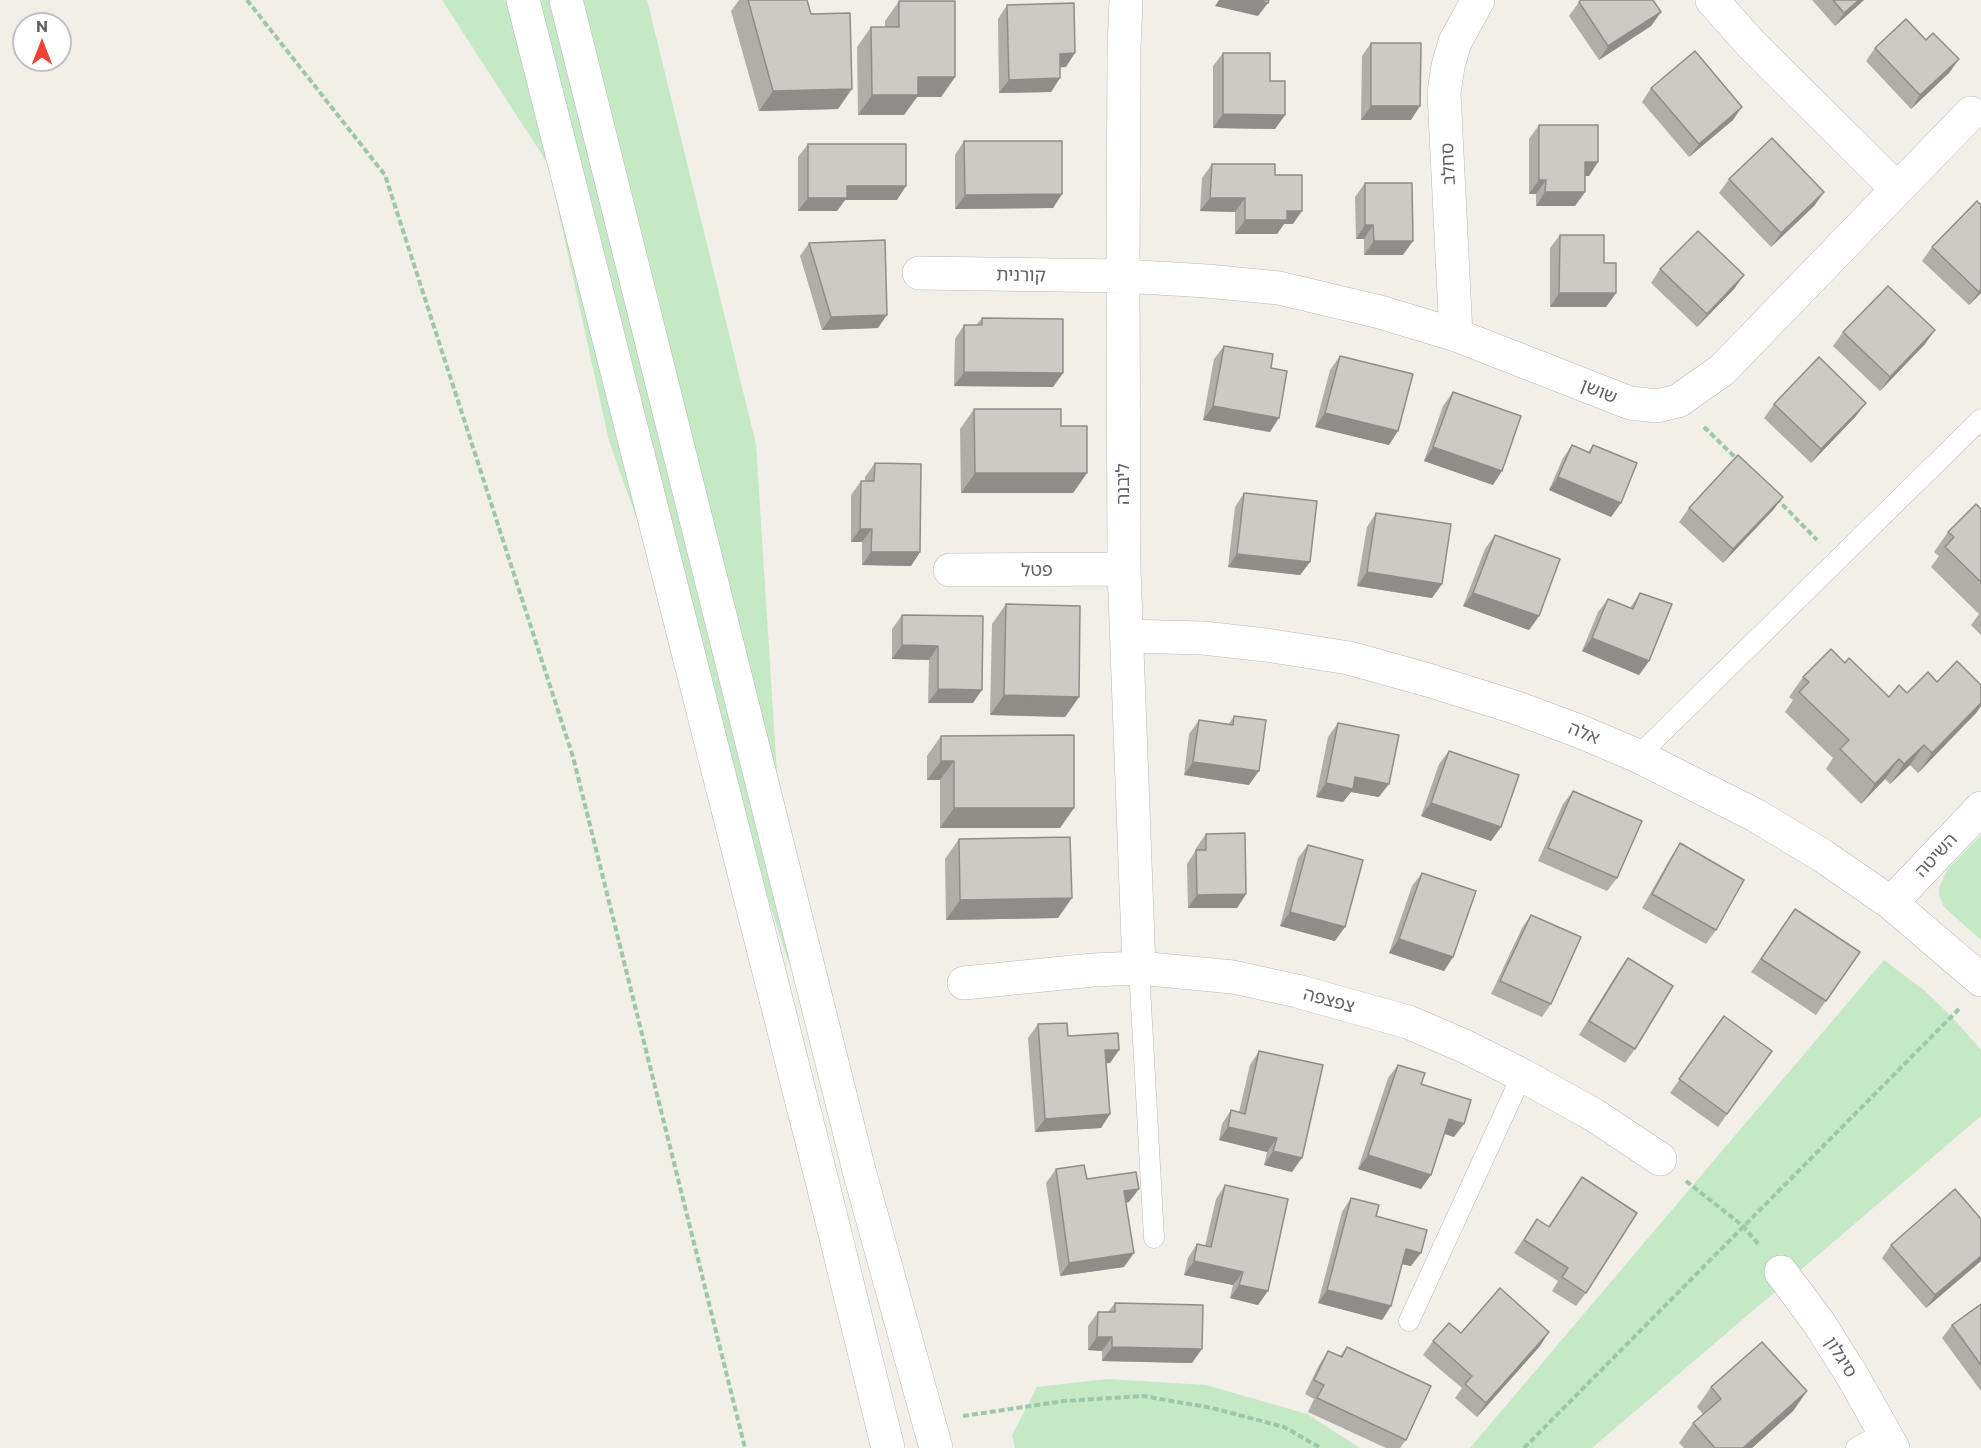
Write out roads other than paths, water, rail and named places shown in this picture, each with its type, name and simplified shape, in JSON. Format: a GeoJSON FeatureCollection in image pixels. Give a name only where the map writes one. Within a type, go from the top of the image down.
{"type":"FeatureCollection","features":[{"type":"Feature","properties":{"kind":"street"},"geometry":{"type":"LineString","coordinates":[[524,0],[888,1448]]}},
{"type":"Feature","properties":{"kind":"street"},"geometry":{"type":"LineString","coordinates":[[566,0],[860,1174],[933,1435]]}},
{"type":"Feature","properties":{"kind":"street","name":"ליבנה"},"geometry":{"type":"LineString","coordinates":[[1126,0],[1123,276],[1124,569],[1139,968]]}},
{"type":"Feature","properties":{"kind":"street","name":"סחלב"},"geometry":{"type":"LineString","coordinates":[[1456,335],[1444,93],[1453,48],[1478,0]]}},
{"type":"Feature","properties":{"kind":"street"},"geometry":{"type":"LineString","coordinates":[[1712,0],[1751,44],[1897,189]]}},
{"type":"Feature","properties":{"kind":"street","name":"שושן"},"geometry":{"type":"LineString","coordinates":[[1123,276],[1279,288],[1380,312],[1456,335],[1630,403],[1657,406],[1678,401],[1722,370],[1971,113]]}},
{"type":"Feature","properties":{"kind":"street","name":"קורנית"},"geometry":{"type":"LineString","coordinates":[[919,273],[1123,276]]}},
{"type":"Feature","properties":{"kind":"street","name":"פטל"},"geometry":{"type":"LineString","coordinates":[[950,570],[1124,569]]}},
{"type":"Feature","properties":{"kind":"street","name":"אלה"},"geometry":{"type":"LineString","coordinates":[[1126,636],[1214,639],[1349,658],[1514,706],[1579,731],[1638,756],[1755,815],[1822,856],[1891,903],[1973,992]]}},
{"type":"Feature","properties":{"kind":"street","name":"השיטה"},"geometry":{"type":"LineString","coordinates":[[1891,903],[1981,808]]}},
{"type":"Feature","properties":{"kind":"street","name":"צפצפה"},"geometry":{"type":"LineString","coordinates":[[964,983],[1093,970],[1139,968],[1233,977],[1352,1006],[1417,1026],[1522,1074],[1594,1115],[1660,1159]]}},
{"type":"Feature","properties":{"kind":"street","name":"סיגלון"},"geometry":{"type":"LineString","coordinates":[[1780,1272],[1819,1323],[1889,1440]]}},
{"type":"Feature","properties":{"kind":"lane"},"geometry":{"type":"LineString","coordinates":[[1638,756],[1981,419]]}},
{"type":"Feature","properties":{"kind":"lane"},"geometry":{"type":"LineString","coordinates":[[1139,968],[1154,1238]]}},
{"type":"Feature","properties":{"kind":"lane"},"geometry":{"type":"LineString","coordinates":[[1409,1321],[1522,1074]]}},
{"type":"Feature","properties":{"kind":"lane"},"geometry":{"type":"LineString","coordinates":[[1856,1448],[1889,1440]]}}]}
